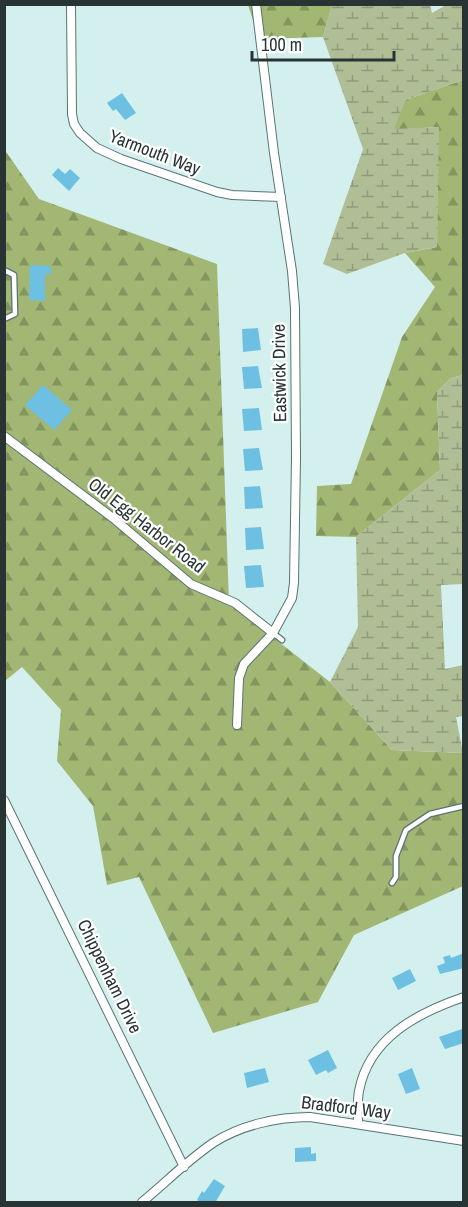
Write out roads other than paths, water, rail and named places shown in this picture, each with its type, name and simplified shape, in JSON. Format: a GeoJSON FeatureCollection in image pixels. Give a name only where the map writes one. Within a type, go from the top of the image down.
{"type":"FeatureCollection","features":[{"type":"Feature","properties":{"kind":"street","name":"Yarmouth Way"},"geometry":{"type":"LineString","coordinates":[[71,4],[72,114],[74,124],[87,140],[97,148],[121,159],[217,192],[232,195],[281,196]]}},
{"type":"Feature","properties":{"kind":"street","name":"Eastwick Drive"},"geometry":{"type":"LineString","coordinates":[[237,725],[239,678],[244,664],[273,633],[292,598],[295,560],[297,458],[295,308],[256,4]]}},
{"type":"Feature","properties":{"kind":"street","name":"Old Egg Harbor Road"},"geometry":{"type":"LineString","coordinates":[[4,436],[113,518],[191,584],[235,603],[273,633]]}},
{"type":"Feature","properties":{"kind":"street","name":"Chippenham Drive"},"geometry":{"type":"LineString","coordinates":[[4,800],[184,1167]]}},
{"type":"Feature","properties":{"kind":"street"},"geometry":{"type":"LineString","coordinates":[[358,1124],[358,1092],[365,1071],[386,1040],[400,1026],[427,1011],[464,997]]}},
{"type":"Feature","properties":{"kind":"street","name":"Bradford Way"},"geometry":{"type":"LineString","coordinates":[[142,1203],[214,1143],[271,1120],[310,1117],[464,1141]]}},
{"type":"Feature","properties":{"kind":"lane"},"geometry":{"type":"LineString","coordinates":[[4,270],[14,275],[15,314],[4,319]]}},
{"type":"Feature","properties":{"kind":"lane"},"geometry":{"type":"LineString","coordinates":[[273,633],[282,640]]}},
{"type":"Feature","properties":{"kind":"lane"},"geometry":{"type":"LineString","coordinates":[[392,883],[396,877],[396,856],[406,830],[430,814],[464,806]]}}]}
